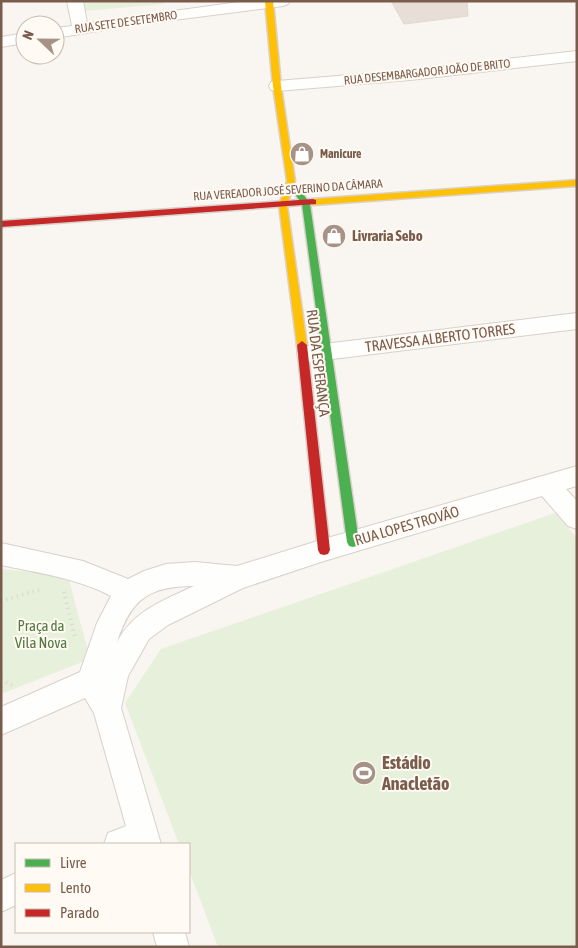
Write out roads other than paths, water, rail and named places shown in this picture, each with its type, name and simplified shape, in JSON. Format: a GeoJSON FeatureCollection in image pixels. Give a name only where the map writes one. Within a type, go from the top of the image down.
{"type":"FeatureCollection","features":[{"type":"Feature","properties":{"kind":"street"},"geometry":{"type":"LineString","coordinates":[[75,1],[77,18],[81,28]]}},
{"type":"Feature","properties":{"kind":"street","name":"RUA SETE DE SETEMBRO"},"geometry":{"type":"LineString","coordinates":[[65,31],[274,2]]}},
{"type":"Feature","properties":{"kind":"street","name":"RUA DA ESPERANÇA"},"geometry":{"type":"LineString","coordinates":[[274,2],[277,86],[291,181],[306,204],[352,542]]}},
{"type":"Feature","properties":{"kind":"street"},"geometry":{"type":"LineString","coordinates":[[1,42],[15,40]]}},
{"type":"Feature","properties":{"kind":"street","name":"RUA DESEMBARGADOR JOÃO DE BRITO"},"geometry":{"type":"LineString","coordinates":[[277,86],[410,75],[577,56]]}},
{"type":"Feature","properties":{"kind":"street","name":"RUA DA ESPERANÇA"},"geometry":{"type":"LineString","coordinates":[[291,181],[283,205],[303,355],[324,550]]}},
{"type":"Feature","properties":{"kind":"street","name":"RUA VEREADOR JOSÉ SEVERINO DA CÂMARA"},"geometry":{"type":"LineString","coordinates":[[1,224],[306,204],[577,183]]}},
{"type":"Feature","properties":{"kind":"street","name":"TRAVESSA ALBERTO TORRES"},"geometry":{"type":"LineString","coordinates":[[303,355],[577,321]]}},
{"type":"Feature","properties":{"kind":"street","name":"RUA LOPES TROVÃO"},"geometry":{"type":"LineString","coordinates":[[103,678],[140,630],[159,616],[237,578],[324,550],[577,476]]}},
{"type":"Feature","properties":{"kind":"street"},"geometry":{"type":"LineString","coordinates":[[547,486],[577,518]]}},
{"type":"Feature","properties":{"kind":"street"},"geometry":{"type":"LineString","coordinates":[[1,554],[90,573],[130,592]]}},
{"type":"Feature","properties":{"kind":"street"},"geometry":{"type":"LineString","coordinates":[[136,841],[107,708],[103,678],[118,609],[130,592],[148,581],[165,576],[205,574],[237,578]]}},
{"type":"Feature","properties":{"kind":"street"},"geometry":{"type":"LineString","coordinates":[[1,721],[103,678]]}},
{"type":"Feature","properties":{"kind":"street"},"geometry":{"type":"LineString","coordinates":[[1,896],[15,889]]}},
{"type":"Feature","properties":{"kind":"street"},"geometry":{"type":"LineString","coordinates":[[169,933],[173,947]]}},
{"type":"Feature","properties":{"kind":"place","name":"Manicure"},"geometry":{"type":"Point","coordinates":[302,154]}},
{"type":"Feature","properties":{"kind":"place","name":"Livraria Sebo"},"geometry":{"type":"Point","coordinates":[334,236]}},
{"type":"Feature","properties":{"kind":"place","name":"Estádio Anacletão"},"geometry":{"type":"Point","coordinates":[364,773]}},
{"type":"Feature","properties":{"kind":"park label","name":"Praça da Vila Nova"},"geometry":{"type":"Point","coordinates":[41,634]}}]}
